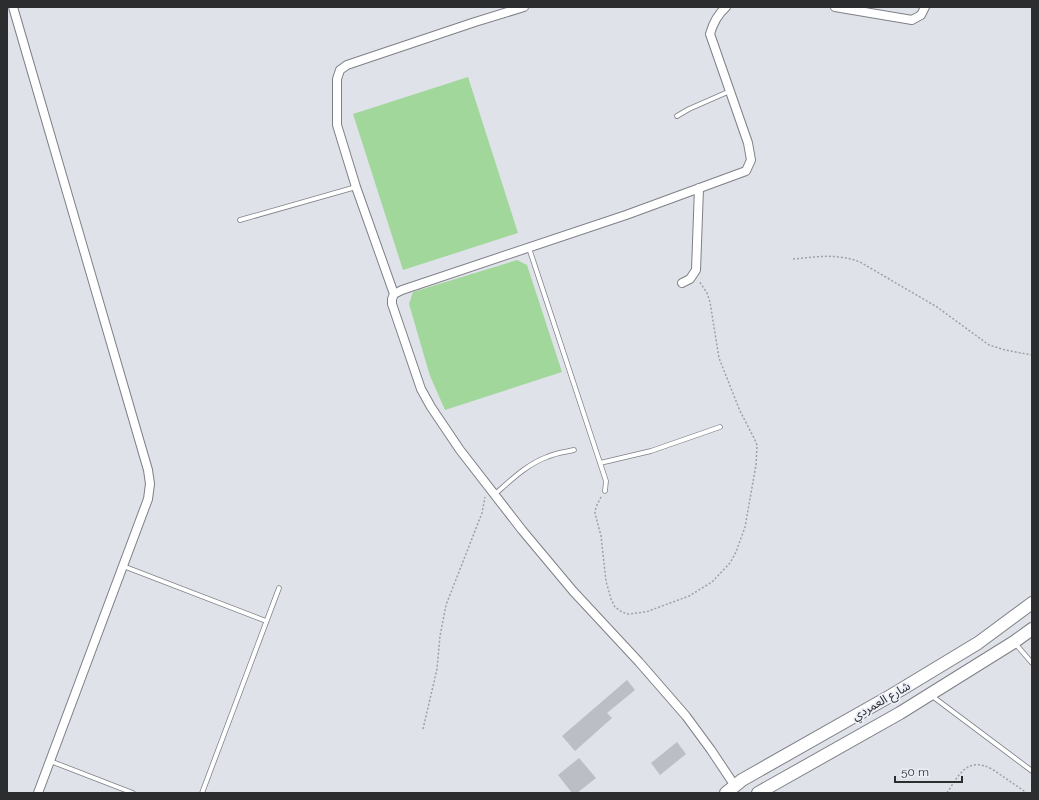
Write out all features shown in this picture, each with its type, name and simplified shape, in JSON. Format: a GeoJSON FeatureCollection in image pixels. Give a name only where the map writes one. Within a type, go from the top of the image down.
{"type":"FeatureCollection","features":[{"type":"Feature","properties":{"kind":"main road","name":"شارع العمردي"},"geometry":{"type":"LineString","coordinates":[[730,789],[804,744],[892,695],[978,643],[1032,603]]}},
{"type":"Feature","properties":{"kind":"main road","name":"شارع العمردي"},"geometry":{"type":"LineString","coordinates":[[758,793],[900,713],[1014,642],[1032,629]]}},
{"type":"Feature","properties":{"kind":"street"},"geometry":{"type":"LineString","coordinates":[[13,7],[150,484],[148,499],[38,793]]}},
{"type":"Feature","properties":{"kind":"street"},"geometry":{"type":"LineString","coordinates":[[524,7],[343,67],[340,70],[337,79],[337,125],[356,186],[394,294],[392,299],[394,311],[421,388],[444,427],[494,495],[573,591],[639,662],[686,716],[711,750],[730,789]]}},
{"type":"Feature","properties":{"kind":"street"},"geometry":{"type":"LineString","coordinates":[[394,294],[402,290],[626,215],[746,171],[752,160],[748,143],[710,34],[713,23],[726,7]]}},
{"type":"Feature","properties":{"kind":"street"},"geometry":{"type":"LineString","coordinates":[[835,7],[912,20],[921,15],[925,7]]}},
{"type":"Feature","properties":{"kind":"street"},"geometry":{"type":"LineString","coordinates":[[682,283],[694,275],[696,265],[699,188]]}},
{"type":"Feature","properties":{"kind":"lane"},"geometry":{"type":"LineString","coordinates":[[677,116],[689,109],[730,91]]}},
{"type":"Feature","properties":{"kind":"lane"},"geometry":{"type":"LineString","coordinates":[[240,220],[356,186]]}},
{"type":"Feature","properties":{"kind":"lane"},"geometry":{"type":"LineString","coordinates":[[529,248],[606,481],[605,491]]}},
{"type":"Feature","properties":{"kind":"lane"},"geometry":{"type":"LineString","coordinates":[[600,463],[651,451],[720,427]]}},
{"type":"Feature","properties":{"kind":"lane"},"geometry":{"type":"LineString","coordinates":[[494,495],[536,462],[554,454],[574,450]]}},
{"type":"Feature","properties":{"kind":"lane"},"geometry":{"type":"LineString","coordinates":[[123,566],[266,621]]}},
{"type":"Feature","properties":{"kind":"lane"},"geometry":{"type":"LineString","coordinates":[[202,793],[279,588]]}},
{"type":"Feature","properties":{"kind":"lane"},"geometry":{"type":"LineString","coordinates":[[1014,642],[1032,663]]}},
{"type":"Feature","properties":{"kind":"lane"},"geometry":{"type":"LineString","coordinates":[[930,695],[1032,772]]}},
{"type":"Feature","properties":{"kind":"lane"},"geometry":{"type":"LineString","coordinates":[[50,761],[133,793]]}},
{"type":"Feature","properties":{"kind":"path"},"geometry":{"type":"LineString","coordinates":[[793,259],[835,256],[860,262],[937,307],[989,345],[1004,350],[1032,355]]}},
{"type":"Feature","properties":{"kind":"path"},"geometry":{"type":"LineString","coordinates":[[605,491],[596,507],[596,518],[608,591],[615,606],[622,612],[628,614],[646,612],[689,596],[712,582],[730,563],[736,552],[745,528],[756,465],[757,445],[740,411],[719,358],[708,293],[694,275]]}},
{"type":"Feature","properties":{"kind":"path"},"geometry":{"type":"LineString","coordinates":[[423,729],[437,669],[440,636],[446,605],[482,513],[485,499],[485,483]]}},
{"type":"Feature","properties":{"kind":"path"},"geometry":{"type":"LineString","coordinates":[[947,793],[963,770],[970,765],[977,764],[992,769],[1027,793]]}},
{"type":"Feature","properties":{"kind":"green space"},"geometry":{"type":"Polygon","coordinates":[[[468,77],[518,233],[403,270],[353,114],[468,77]]]}},
{"type":"Feature","properties":{"kind":"green space"},"geometry":{"type":"Polygon","coordinates":[[[517,260],[527,265],[562,372],[445,410],[430,376],[409,304],[413,292],[517,260]]]}},
{"type":"Feature","properties":{"kind":"building"},"geometry":{"type":"Polygon","coordinates":[[[627,680],[635,690],[607,713],[612,718],[575,751],[562,736],[627,680]]]}},
{"type":"Feature","properties":{"kind":"building"},"geometry":{"type":"Polygon","coordinates":[[[677,742],[686,754],[660,775],[651,763],[677,742]]]}},
{"type":"Feature","properties":{"kind":"building"},"geometry":{"type":"Polygon","coordinates":[[[579,758],[596,778],[577,793],[572,793],[558,775],[579,758]]]}}]}
